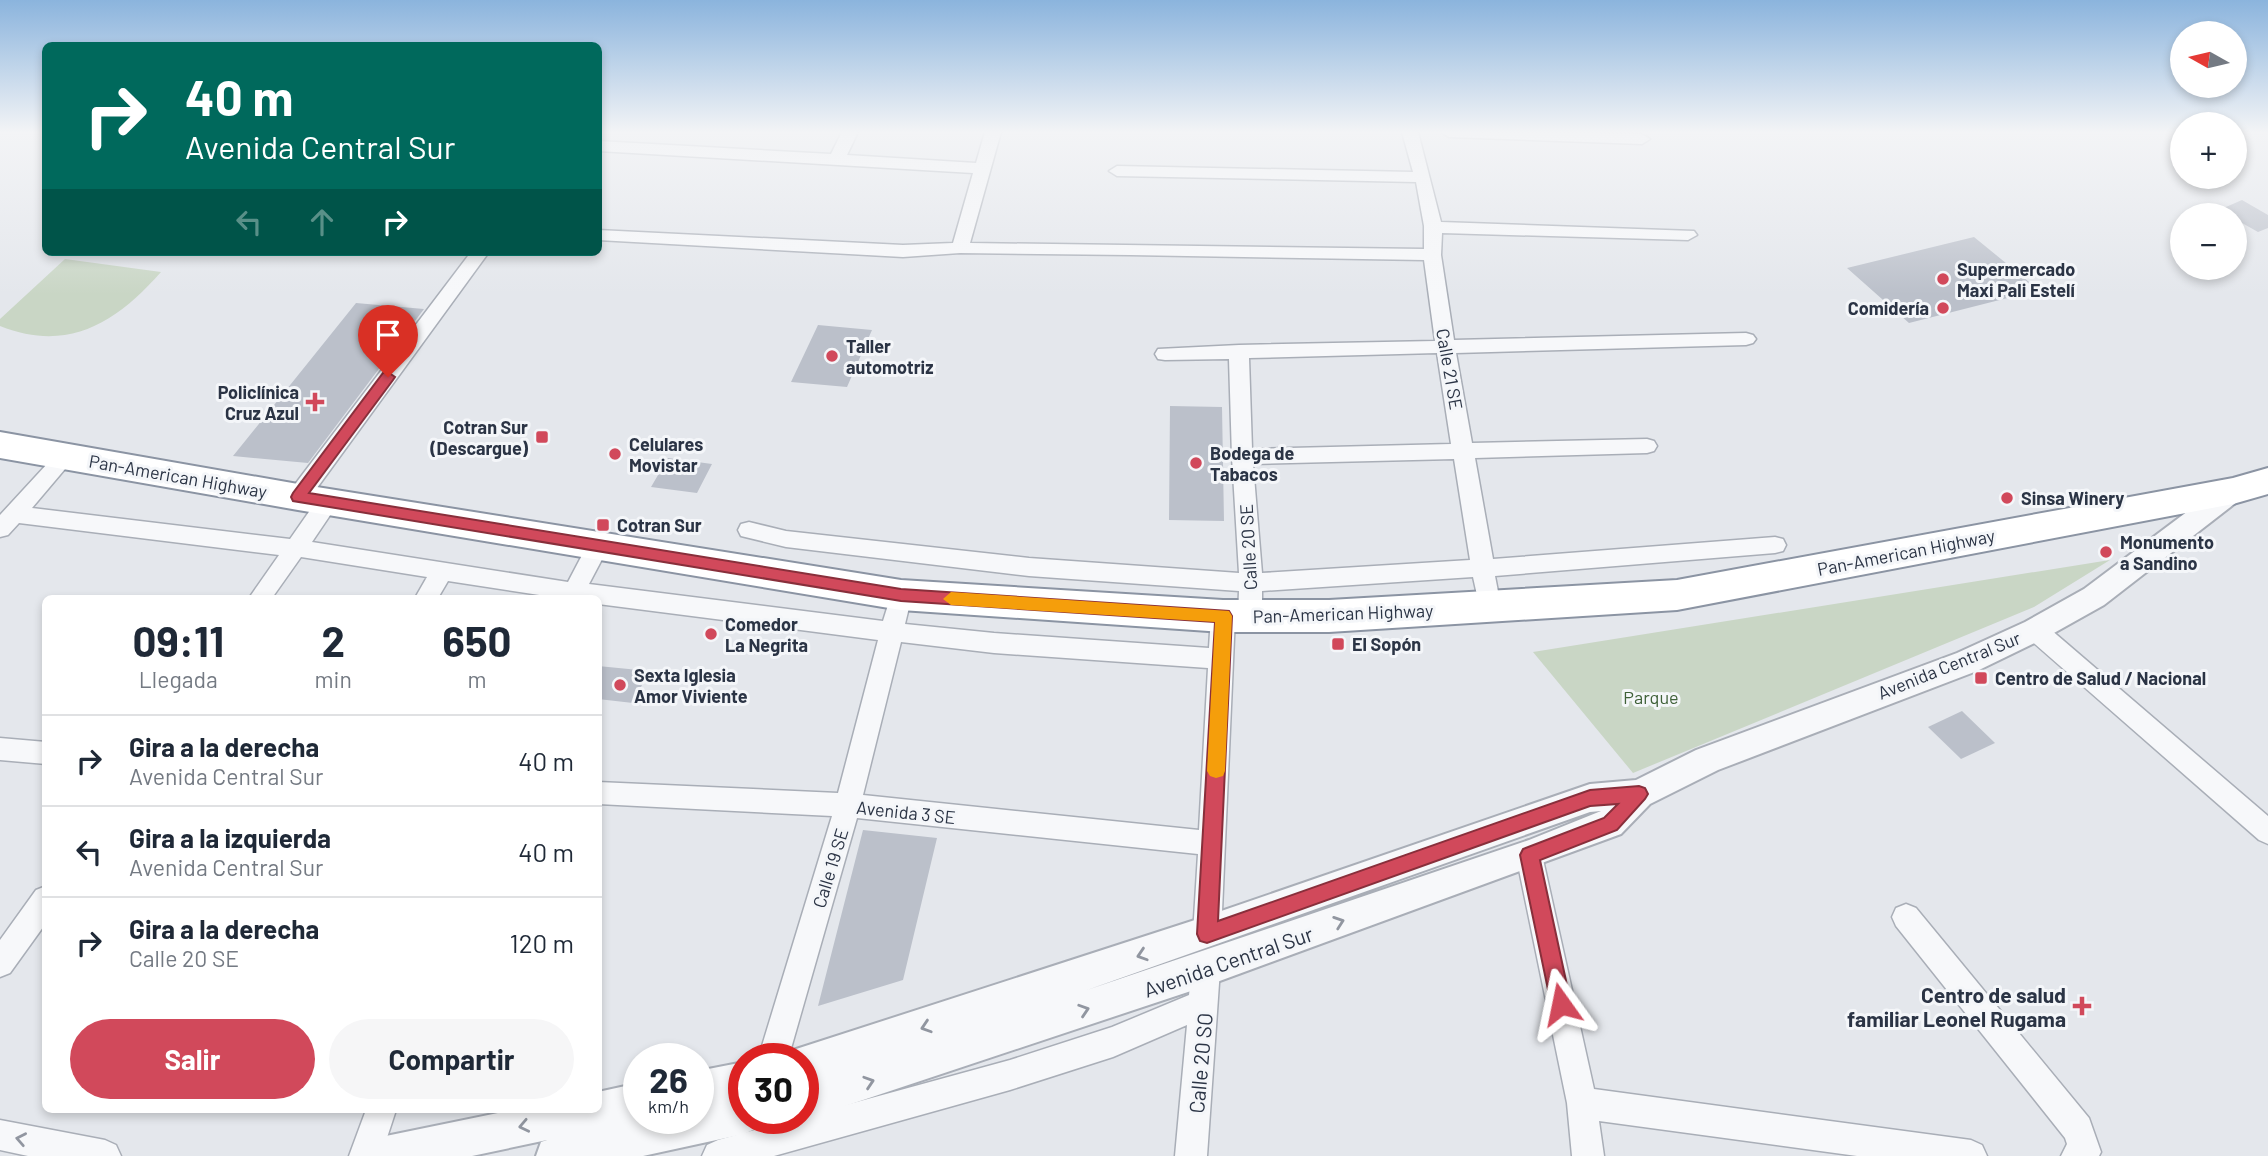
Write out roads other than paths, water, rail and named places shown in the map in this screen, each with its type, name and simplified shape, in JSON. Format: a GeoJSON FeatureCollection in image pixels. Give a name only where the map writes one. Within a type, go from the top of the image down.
{"type":"FeatureCollection","features":[{"type":"Feature","properties":{"kind":"highway","name":"Pan-American Highway"},"geometry":{"type":"LineString","coordinates":[[0,445],[598,546],[782,557],[901,595],[1241,605],[1329,616],[1676,595],[2251,486]]}},
{"type":"Feature","properties":{"kind":"street"},"geometry":{"type":"LineString","coordinates":[[960,248],[977,186]]}},
{"type":"Feature","properties":{"kind":"street","name":"Calle 21 SE"},"geometry":{"type":"LineString","coordinates":[[1425,186],[1435,241],[1433,255],[1445,346],[1465,449],[1489,607]]}},
{"type":"Feature","properties":{"kind":"street"},"geometry":{"type":"LineString","coordinates":[[1432,227],[1688,235]]}},
{"type":"Feature","properties":{"kind":"street"},"geometry":{"type":"LineString","coordinates":[[602,235],[903,251],[960,248],[1433,255]]}},
{"type":"Feature","properties":{"kind":"street"},"geometry":{"type":"LineString","coordinates":[[262,595],[296,548],[313,499],[477,256]]}},
{"type":"Feature","properties":{"kind":"street"},"geometry":{"type":"LineString","coordinates":[[1165,354],[1746,339]]}},
{"type":"Feature","properties":{"kind":"street","name":"Calle 20 SE"},"geometry":{"type":"LineString","coordinates":[[1207,934],[1222,659],[1241,605],[1242,457],[1239,351]]}},
{"type":"Feature","properties":{"kind":"street"},"geometry":{"type":"LineString","coordinates":[[1242,457],[1647,446]]}},
{"type":"Feature","properties":{"kind":"street"},"geometry":{"type":"LineString","coordinates":[[7,522],[66,456]]}},
{"type":"Feature","properties":{"kind":"street","name":"Avenida Central Sur"},"geometry":{"type":"LineString","coordinates":[[819,1096],[1205,986],[1610,824],[1639,794],[1707,760],[1967,662],[2035,630],[2094,597],[2251,486]]}},
{"type":"Feature","properties":{"kind":"street"},"geometry":{"type":"LineString","coordinates":[[7,522],[296,548],[377,558],[573,594],[598,546]]}},
{"type":"Feature","properties":{"kind":"street"},"geometry":{"type":"LineString","coordinates":[[749,530],[782,557],[1029,567],[1241,605],[1483,568],[1775,545]]}},
{"type":"Feature","properties":{"kind":"street"},"geometry":{"type":"LineString","coordinates":[[428,595],[442,571]]}},
{"type":"Feature","properties":{"kind":"street","name":"Calle 19 SE"},"geometry":{"type":"LineString","coordinates":[[778,1043],[848,806],[901,595]]}},
{"type":"Feature","properties":{"kind":"street"},"geometry":{"type":"LineString","coordinates":[[602,597],[994,643],[1222,659]]}},
{"type":"Feature","properties":{"kind":"street"},"geometry":{"type":"LineString","coordinates":[[2035,630],[2268,832]]}},
{"type":"Feature","properties":{"kind":"street"},"geometry":{"type":"LineString","coordinates":[[0,749],[42,753]]}},
{"type":"Feature","properties":{"kind":"street","name":"Avenida 3 SE"},"geometry":{"type":"LineString","coordinates":[[602,793],[848,806],[1213,844]]}},
{"type":"Feature","properties":{"kind":"street","name":"Avenida Central Sur"},"geometry":{"type":"LineString","coordinates":[[819,1060],[1207,934],[1590,798],[1639,794]]}},
{"type":"Feature","properties":{"kind":"street"},"geometry":{"type":"LineString","coordinates":[[1530,855],[1582,1103],[1588,1156]]}},
{"type":"Feature","properties":{"kind":"street"},"geometry":{"type":"LineString","coordinates":[[1906,917],[2078,1129],[2085,1152],[2077,1156]]}},
{"type":"Feature","properties":{"kind":"street"},"geometry":{"type":"LineString","coordinates":[[0,963],[37,923]]}},
{"type":"Feature","properties":{"kind":"street"},"geometry":{"type":"LineString","coordinates":[[819,1118],[1010,1075],[1113,1042],[1205,986]]}},
{"type":"Feature","properties":{"kind":"street","name":"Calle 20 SO"},"geometry":{"type":"LineString","coordinates":[[1191,1156],[1205,986]]}},
{"type":"Feature","properties":{"kind":"street"},"geometry":{"type":"LineString","coordinates":[[1582,1103],[1971,1156]]}},
{"type":"Feature","properties":{"kind":"street"},"geometry":{"type":"LineString","coordinates":[[602,1110],[623,1105]]}},
{"type":"Feature","properties":{"kind":"street"},"geometry":{"type":"LineString","coordinates":[[365,1156],[380,1113]]}},
{"type":"Feature","properties":{"kind":"street"},"geometry":{"type":"LineString","coordinates":[[380,1156],[586,1113]]}},
{"type":"Feature","properties":{"kind":"street"},"geometry":{"type":"LineString","coordinates":[[555,1156],[749,1134]]}},
{"type":"Feature","properties":{"kind":"street"},"geometry":{"type":"LineString","coordinates":[[718,1156],[749,1134]]}},
{"type":"Feature","properties":{"kind":"street"},"geometry":{"type":"LineString","coordinates":[[0,1135],[95,1155]]}},
{"type":"Feature","properties":{"kind":"place","name":"Supermercado Maxi Pali Estelí"},"geometry":{"type":"Point","coordinates":[1943,279]}},
{"type":"Feature","properties":{"kind":"place","name":"Comidería"},"geometry":{"type":"Point","coordinates":[1943,308]}},
{"type":"Feature","properties":{"kind":"place","name":"Taller automotriz"},"geometry":{"type":"Point","coordinates":[832,356]}},
{"type":"Feature","properties":{"kind":"place","name":"Policlínica Cruz Azul"},"geometry":{"type":"Point","coordinates":[315,402]}},
{"type":"Feature","properties":{"kind":"place","name":"Cotran Sur (Descargue)"},"geometry":{"type":"Point","coordinates":[542,437]}},
{"type":"Feature","properties":{"kind":"place","name":"Celulares Movistar"},"geometry":{"type":"Point","coordinates":[615,454]}},
{"type":"Feature","properties":{"kind":"place","name":"Bodega de Tabacos"},"geometry":{"type":"Point","coordinates":[1196,463]}},
{"type":"Feature","properties":{"kind":"place","name":"Sinsa Winery"},"geometry":{"type":"Point","coordinates":[2007,498]}},
{"type":"Feature","properties":{"kind":"place","name":"Cotran Sur"},"geometry":{"type":"Point","coordinates":[603,525]}},
{"type":"Feature","properties":{"kind":"place","name":"Monumento a Sandino"},"geometry":{"type":"Point","coordinates":[2106,552]}},
{"type":"Feature","properties":{"kind":"place","name":"Comedor La Negrita"},"geometry":{"type":"Point","coordinates":[711,634]}},
{"type":"Feature","properties":{"kind":"place","name":"El Sopón"},"geometry":{"type":"Point","coordinates":[1338,644]}},
{"type":"Feature","properties":{"kind":"place","name":"Centro de Salud / Nacional"},"geometry":{"type":"Point","coordinates":[1981,678]}},
{"type":"Feature","properties":{"kind":"place","name":"Sexta Iglesia Amor Viviente"},"geometry":{"type":"Point","coordinates":[620,685]}},
{"type":"Feature","properties":{"kind":"place","name":"Centro de salud familiar Leonel Rugama"},"geometry":{"type":"Point","coordinates":[2082,1006]}},
{"type":"Feature","properties":{"kind":"park label","name":"Parque"},"geometry":{"type":"Point","coordinates":[1651,697]}}]}
